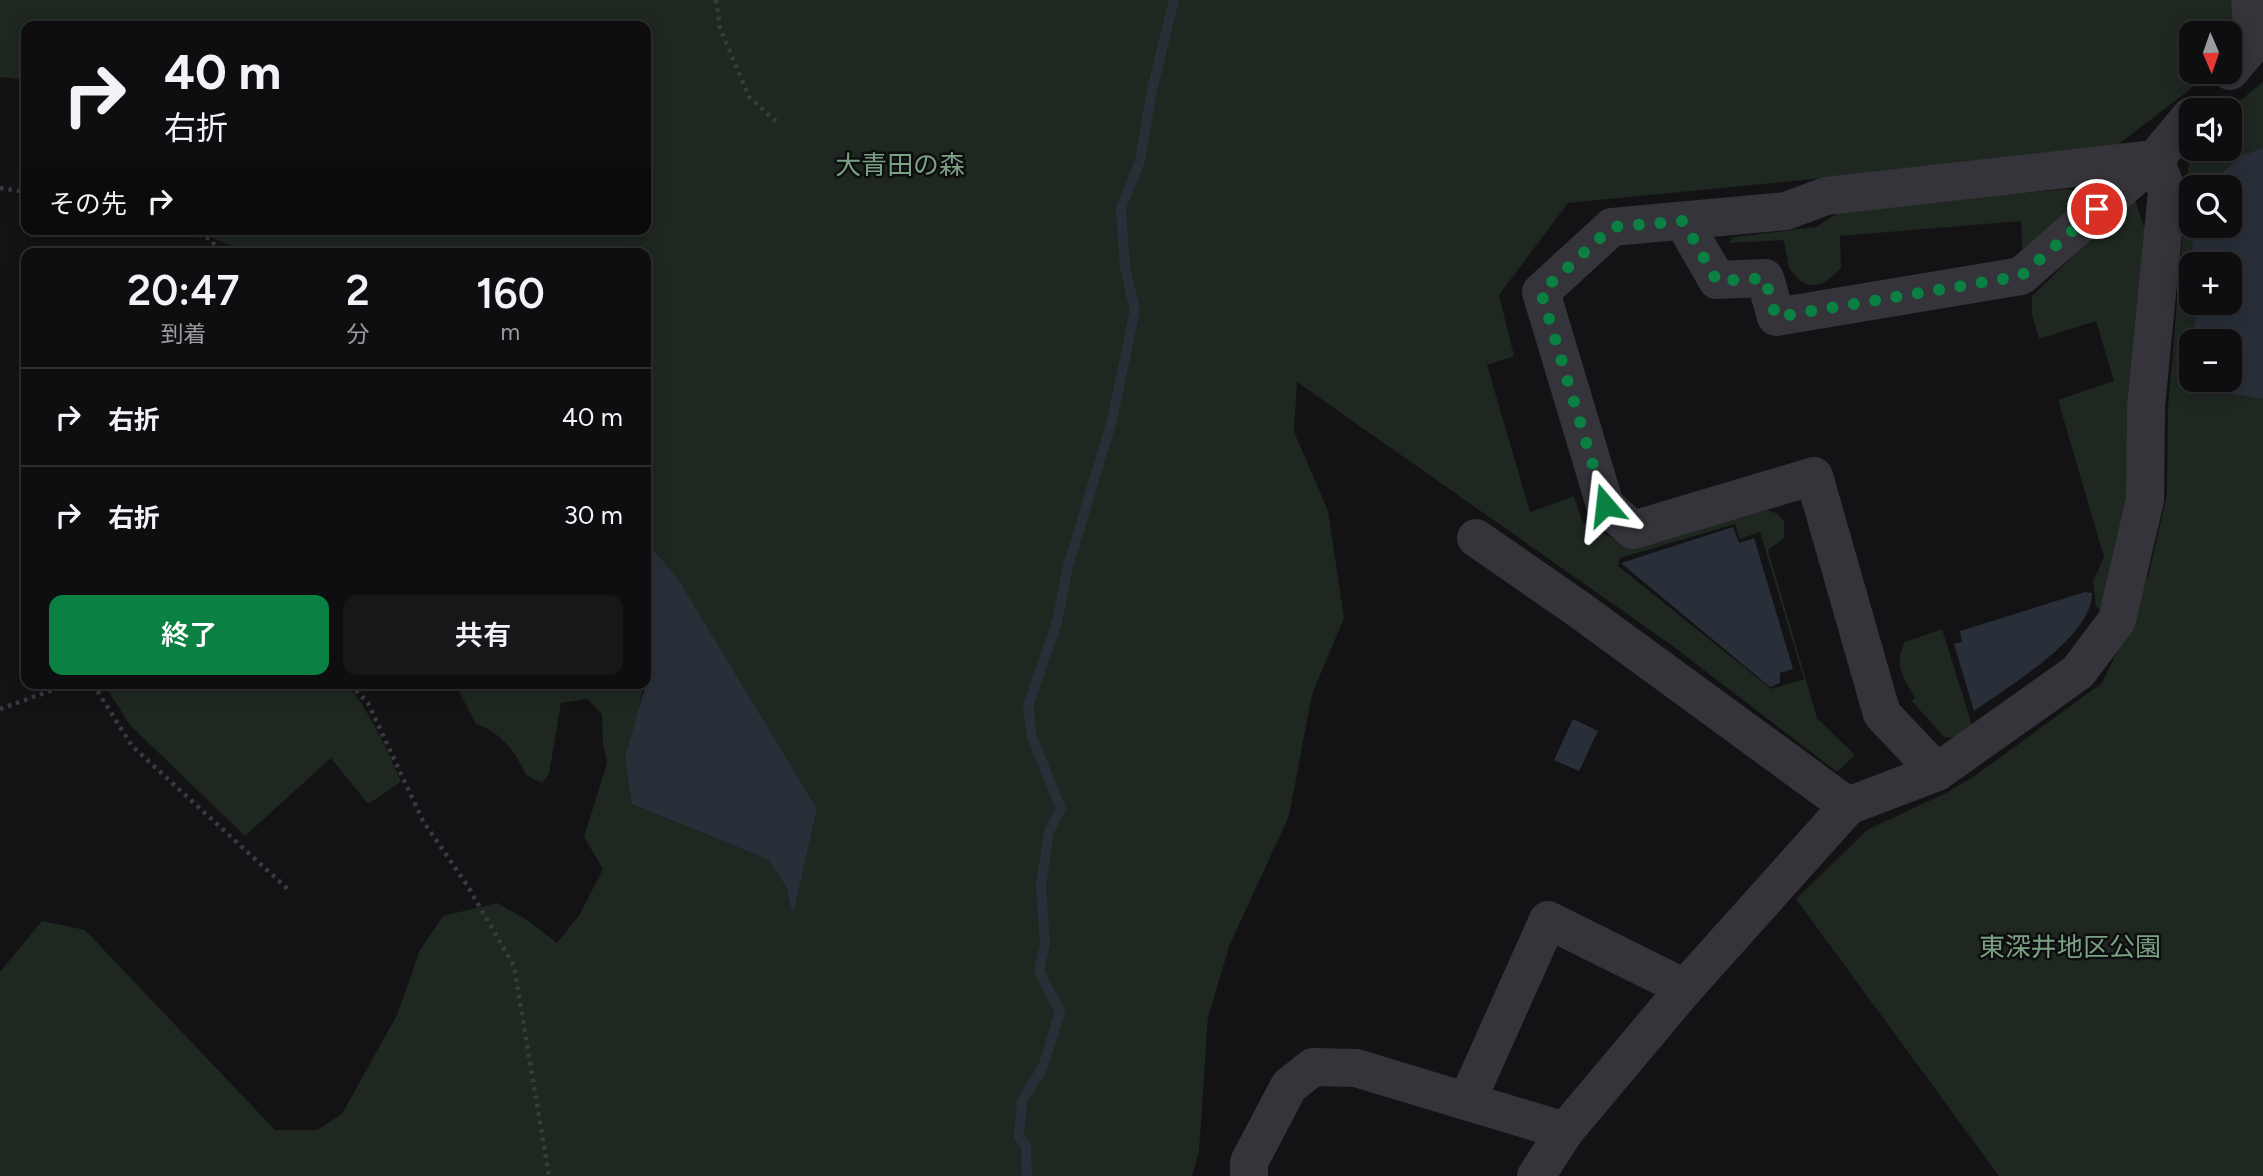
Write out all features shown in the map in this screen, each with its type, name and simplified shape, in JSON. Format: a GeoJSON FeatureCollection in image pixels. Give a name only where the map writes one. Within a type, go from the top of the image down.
{"type":"FeatureCollection","features":[{"type":"Feature","properties":{"kind":"street"},"geometry":{"type":"LineString","coordinates":[[2242,56],[2253,44],[2250,0]]}},
{"type":"Feature","properties":{"kind":"street"},"geometry":{"type":"LineString","coordinates":[[2206,98],[2218,84]]}},
{"type":"Feature","properties":{"kind":"street"},"geometry":{"type":"LineString","coordinates":[[1683,221],[1717,281],[1765,278],[1776,317],[2021,276],[2155,159],[2179,130]]}},
{"type":"Feature","properties":{"kind":"street"},"geometry":{"type":"LineString","coordinates":[[1937,772],[1882,714],[1814,476],[1633,530],[1605,505],[1541,292],[1612,227],[1786,211],[1826,196],[2155,159]]}},
{"type":"Feature","properties":{"kind":"street"},"geometry":{"type":"LineString","coordinates":[[1536,1176],[1565,1131],[1685,988],[1848,806],[1937,772],[2078,672],[2117,620],[2146,500],[2146,407],[2166,191],[2155,159]]}},
{"type":"Feature","properties":{"kind":"street"},"geometry":{"type":"LineString","coordinates":[[1476,538],[1577,608],[1848,806]]}},
{"type":"Feature","properties":{"kind":"street"},"geometry":{"type":"LineString","coordinates":[[1468,1101],[1548,920],[1685,988]]}},
{"type":"Feature","properties":{"kind":"street"},"geometry":{"type":"LineString","coordinates":[[1249,1176],[1249,1162],[1289,1086],[1313,1067],[1356,1068],[1565,1131]]}},
{"type":"Feature","properties":{"kind":"path"},"geometry":{"type":"LineString","coordinates":[[716,0],[720,29],[749,97],[779,124]]}},
{"type":"Feature","properties":{"kind":"path"},"geometry":{"type":"LineString","coordinates":[[0,188],[21,191]]}},
{"type":"Feature","properties":{"kind":"path"},"geometry":{"type":"LineString","coordinates":[[199,235],[211,239],[216,248]]}},
{"type":"Feature","properties":{"kind":"path"},"geometry":{"type":"LineString","coordinates":[[0,709],[55,689]]}},
{"type":"Feature","properties":{"kind":"path"},"geometry":{"type":"LineString","coordinates":[[96,689],[132,746],[291,892]]}},
{"type":"Feature","properties":{"kind":"path"},"geometry":{"type":"LineString","coordinates":[[355,689],[368,703],[423,821],[467,885],[514,966],[550,1176]]}},
{"type":"Feature","properties":{"kind":"green space","name":"大青田の森"},"geometry":{"type":"Polygon","coordinates":[[[0,0],[2231,0],[2233,21],[2179,21],[2179,84],[2195,84],[2116,146],[2027,158],[1568,203],[1499,295],[1514,356],[1487,365],[1530,512],[1574,496],[1583,523],[1630,547],[1768,510],[1778,514],[1784,521],[1784,538],[1768,550],[1817,718],[1855,755],[1837,772],[1670,644],[1297,382],[1294,432],[1328,511],[1344,618],[1312,694],[1289,816],[1230,944],[1208,1017],[1199,1151],[1192,1176],[0,1176],[0,972],[42,921],[85,930],[275,1130],[317,1130],[342,1114],[397,1015],[420,950],[443,916],[497,903],[527,920],[557,943],[580,914],[603,869],[584,837],[607,763],[602,714],[587,699],[561,703],[549,774],[542,783],[526,775],[518,759],[500,737],[476,724],[458,689],[643,689],[634,744],[632,804],[769,860],[786,887],[793,912],[817,809],[677,577],[651,547],[651,248],[233,248],[206,235],[651,235],[651,21],[21,21],[21,79],[0,77],[0,0]],[[1735,524],[1620,558],[1618,566],[1771,689],[1804,679],[1760,532],[1740,539],[1735,524]]]}},
{"type":"Feature","properties":{"kind":"green space","name":"東深井地区公園"},"geometry":{"type":"Polygon","coordinates":[[[2263,82],[2263,1176],[1999,1176],[1796,899],[1867,830],[1948,792],[1976,775],[2102,683],[2130,625],[2149,573],[2167,494],[2168,408],[2179,277],[2179,315],[2242,315],[2242,252],[2181,252],[2182,238],[2242,238],[2242,175],[2188,175],[2189,161],[2242,161],[2242,99],[2263,82]]]}},
{"type":"Feature","properties":{"kind":"green space"},"geometry":{"type":"Polygon","coordinates":[[[2068,189],[2075,191],[2075,207],[2031,247],[2022,249],[2021,221],[1840,236],[1841,268],[1826,281],[1814,285],[1803,282],[1790,269],[1783,240],[1728,243],[1734,237],[1816,227],[1844,209],[2068,189]]]}},
{"type":"Feature","properties":{"kind":"green space"},"geometry":{"type":"Polygon","coordinates":[[[2134,197],[2146,233],[2128,504],[2100,609],[2096,606],[2093,582],[2104,557],[2058,400],[2114,381],[2096,321],[2039,339],[2032,314],[2032,296],[2134,197]]]}},
{"type":"Feature","properties":{"kind":"green space"},"geometry":{"type":"Polygon","coordinates":[[[1942,629],[1972,725],[1954,738],[1944,737],[1912,701],[1915,698],[1900,664],[1905,642],[1942,629]]]}},
{"type":"Feature","properties":{"kind":"green space"},"geometry":{"type":"Polygon","coordinates":[[[107,689],[351,689],[371,719],[401,782],[368,804],[331,758],[245,836],[130,725],[107,689]]]}},
{"type":"Feature","properties":{"kind":"shaded area"},"geometry":{"type":"Polygon","coordinates":[[[2263,148],[2263,399],[2227,392],[2242,392],[2242,329],[2195,329],[2195,315],[2242,315],[2242,252],[2193,252],[2192,238],[2242,238],[2242,175],[2220,175],[2236,161],[2242,161],[2242,156],[2263,148]]]}},
{"type":"Feature","properties":{"kind":"shaded area"},"geometry":{"type":"Polygon","coordinates":[[[1733,527],[1739,543],[1754,538],[1793,669],[1780,673],[1780,683],[1770,687],[1621,563],[1733,527]]]}},
{"type":"Feature","properties":{"kind":"shaded area"},"geometry":{"type":"Polygon","coordinates":[[[651,547],[677,577],[817,809],[793,914],[786,887],[769,860],[632,804],[625,757],[645,689],[651,689],[651,547]]]}},
{"type":"Feature","properties":{"kind":"shaded area"},"geometry":{"type":"Polygon","coordinates":[[[2085,592],[2092,593],[2089,610],[2079,627],[2046,660],[1974,711],[1954,644],[1962,642],[1960,631],[2085,592]]]}},
{"type":"Feature","properties":{"kind":"shaded area"},"geometry":{"type":"Polygon","coordinates":[[[1573,719],[1598,731],[1579,771],[1554,760],[1573,719]]]}},
{"type":"Feature","properties":{"kind":"waterway"},"geometry":{"type":"LineString","coordinates":[[1027,1176],[1026,1146],[1019,1137],[1022,1101],[1043,1067],[1060,1012],[1039,971],[1045,944],[1041,886],[1049,831],[1061,809],[1032,737],[1028,706],[1057,622],[1068,567],[1112,420],[1135,310],[1125,268],[1121,208],[1140,161],[1152,90],[1174,0]]}},
{"type":"Feature","properties":{"kind":"route"},"geometry":{"type":"LineString","coordinates":[[1605,505],[1541,292],[1612,227],[1683,221],[1717,281],[1765,278],[1776,317],[2021,276],[2097,209]]}}]}
